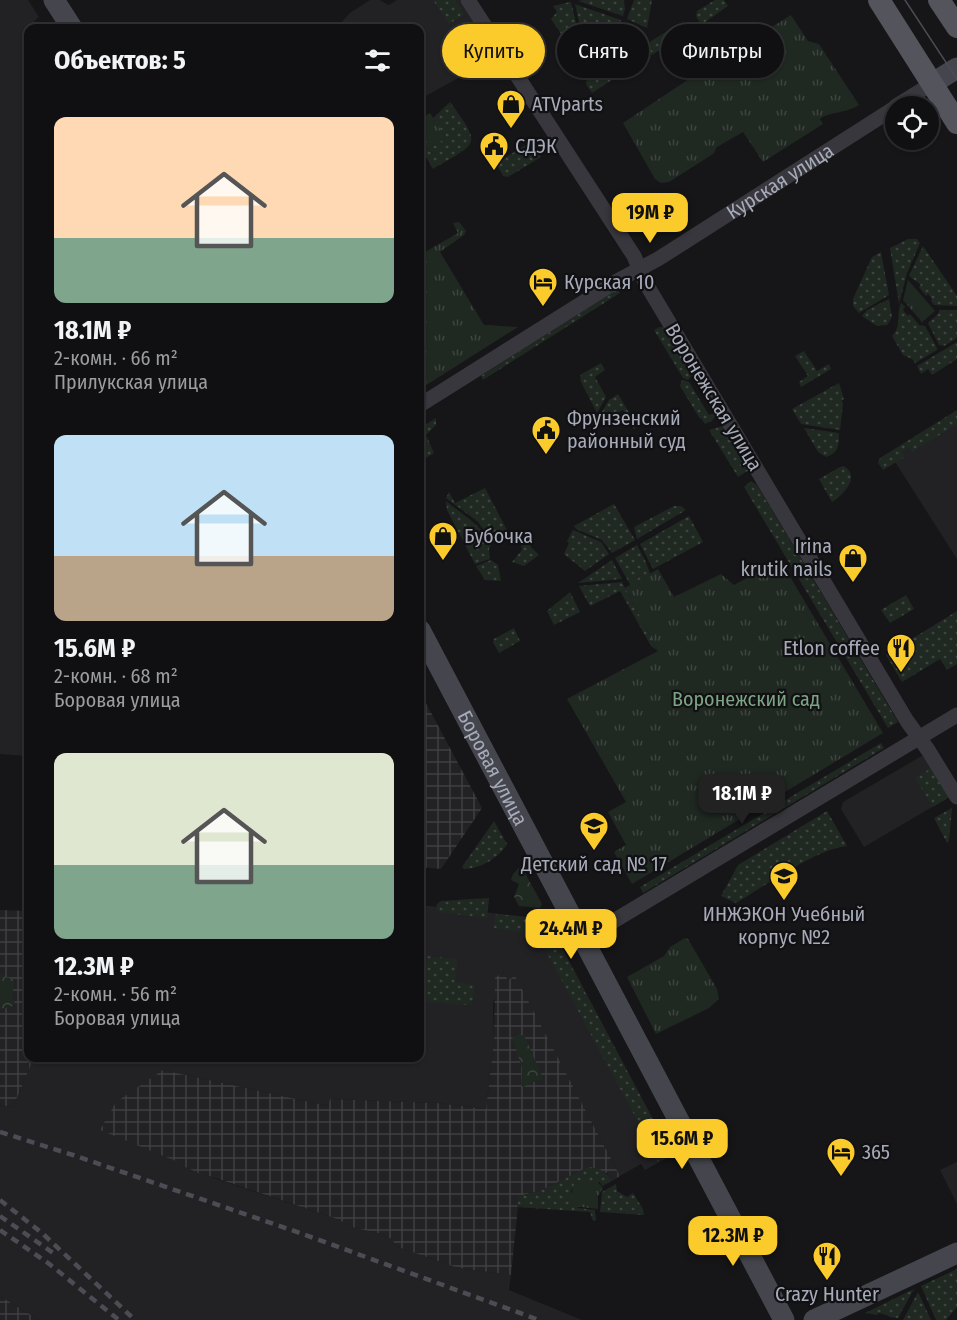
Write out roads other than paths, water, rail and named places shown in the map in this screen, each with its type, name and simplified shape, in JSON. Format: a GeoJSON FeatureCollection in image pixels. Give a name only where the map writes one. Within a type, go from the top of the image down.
{"type":"FeatureCollection","features":[{"type":"Feature","properties":{"kind":"main road"},"geometry":{"type":"LineString","coordinates":[[879,0],[957,123]]}},
{"type":"Feature","properties":{"kind":"main road"},"geometry":{"type":"LineString","coordinates":[[939,0],[957,27]]}},
{"type":"Feature","properties":{"kind":"street"},"geometry":{"type":"LineString","coordinates":[[54,0],[69,24]]}},
{"type":"Feature","properties":{"kind":"street","name":"Воронежская улица"},"geometry":{"type":"LineString","coordinates":[[468,0],[634,256],[645,282],[907,721],[957,797]]}},
{"type":"Feature","properties":{"kind":"street","name":"Курская улица"},"geometry":{"type":"LineString","coordinates":[[913,96],[957,68]]}},
{"type":"Feature","properties":{"kind":"street","name":"Курская улица"},"geometry":{"type":"LineString","coordinates":[[424,402],[617,281],[657,259],[885,114]]}},
{"type":"Feature","properties":{"kind":"street","name":"Боровая улица"},"geometry":{"type":"LineString","coordinates":[[424,638],[784,1320]]}},
{"type":"Feature","properties":{"kind":"street"},"geometry":{"type":"LineString","coordinates":[[582,940],[957,715]]}},
{"type":"Feature","properties":{"kind":"street"},"geometry":{"type":"LineString","coordinates":[[814,1320],[840,1314],[957,1253]]}},
{"type":"Feature","properties":{"kind":"tram line"},"geometry":{"type":"LineString","coordinates":[[905,0],[957,79]]}},
{"type":"Feature","properties":{"kind":"railway"},"geometry":{"type":"LineString","coordinates":[[0,1132],[300,1233],[539,1320]]}},
{"type":"Feature","properties":{"kind":"railway"},"geometry":{"type":"LineString","coordinates":[[0,1200],[42,1233],[135,1320]]}},
{"type":"Feature","properties":{"kind":"railway"},"geometry":{"type":"LineString","coordinates":[[0,1216],[56,1255]]}},
{"type":"Feature","properties":{"kind":"railway"},"geometry":{"type":"LineString","coordinates":[[0,1230],[48,1263],[119,1320]]}},
{"type":"Feature","properties":{"kind":"place","name":"ATVparts"},"geometry":{"type":"Point","coordinates":[511,130]}},
{"type":"Feature","properties":{"kind":"place","name":"СДЭК"},"geometry":{"type":"Point","coordinates":[494,172]}},
{"type":"Feature","properties":{"kind":"place","name":"Курская 10"},"geometry":{"type":"Point","coordinates":[543,308]}},
{"type":"Feature","properties":{"kind":"place","name":"Фрунзенский районный суд"},"geometry":{"type":"Point","coordinates":[546,456]}},
{"type":"Feature","properties":{"kind":"place","name":"Бубочка"},"geometry":{"type":"Point","coordinates":[443,562]}},
{"type":"Feature","properties":{"kind":"place","name":"Irina krutik nails"},"geometry":{"type":"Point","coordinates":[853,584]}},
{"type":"Feature","properties":{"kind":"place","name":"Etlon coffee"},"geometry":{"type":"Point","coordinates":[901,674]}},
{"type":"Feature","properties":{"kind":"place","name":"Детский сад № 17"},"geometry":{"type":"Point","coordinates":[594,852]}},
{"type":"Feature","properties":{"kind":"place","name":"ИНЖЭКОН Учебный корпус №2"},"geometry":{"type":"Point","coordinates":[784,902]}},
{"type":"Feature","properties":{"kind":"place","name":"365"},"geometry":{"type":"Point","coordinates":[841,1178]}},
{"type":"Feature","properties":{"kind":"place","name":"Crazy Hunter"},"geometry":{"type":"Point","coordinates":[827,1282]}},
{"type":"Feature","properties":{"kind":"park label","name":"Воронежский сад"},"geometry":{"type":"Point","coordinates":[746,699]}}]}
